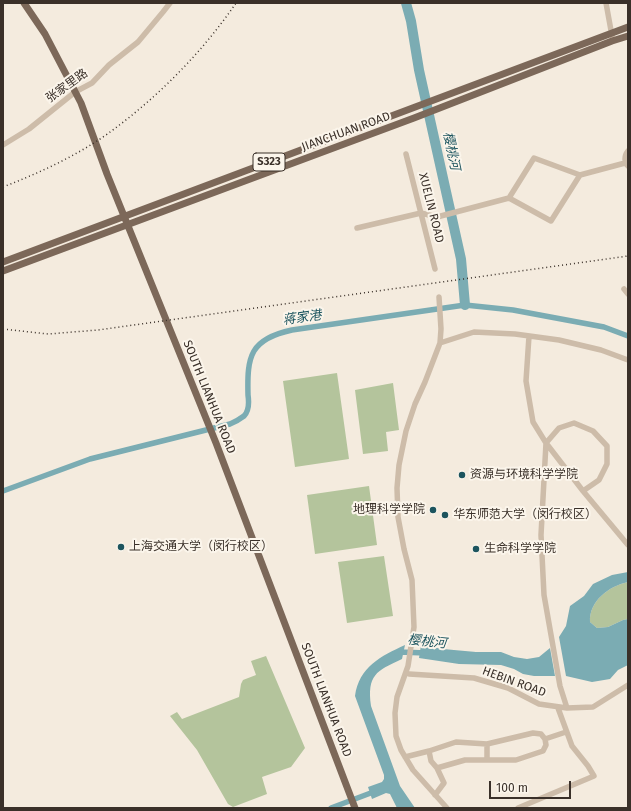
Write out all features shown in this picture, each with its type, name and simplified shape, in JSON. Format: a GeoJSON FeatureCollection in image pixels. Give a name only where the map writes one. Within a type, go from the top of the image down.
{"type":"FeatureCollection","features":[{"type":"Feature","properties":{"kind":"main road","name":"SOUTH LIANHUA ROAD"},"geometry":{"type":"LineString","coordinates":[[24,3],[46,34],[81,103],[127,225],[204,413],[346,788],[355,808]]}},
{"type":"Feature","properties":{"kind":"main road","name":"JIANCHUAN ROAD"},"geometry":{"type":"LineString","coordinates":[[3,271],[438,109],[612,37],[628,27]]}},
{"type":"Feature","properties":{"kind":"main road","name":"JIANCHUAN ROAD"},"geometry":{"type":"LineString","coordinates":[[3,262],[438,98],[612,37],[628,36]]}},
{"type":"Feature","properties":{"kind":"street","name":"张家里路"},"geometry":{"type":"LineString","coordinates":[[3,145],[29,129],[75,92],[92,84],[109,66],[138,42],[170,3]]}},
{"type":"Feature","properties":{"kind":"street"},"geometry":{"type":"LineString","coordinates":[[606,3],[612,37]]}},
{"type":"Feature","properties":{"kind":"street"},"geometry":{"type":"LineString","coordinates":[[509,198],[534,158],[580,175],[626,165],[624,158],[628,151]]}},
{"type":"Feature","properties":{"kind":"street","name":"XUELIN ROAD"},"geometry":{"type":"LineString","coordinates":[[406,154],[435,269]]}},
{"type":"Feature","properties":{"kind":"street"},"geometry":{"type":"LineString","coordinates":[[357,228],[421,213],[437,216],[509,198],[551,220],[580,175]]}},
{"type":"Feature","properties":{"kind":"street"},"geometry":{"type":"LineString","coordinates":[[624,289],[628,294]]}},
{"type":"Feature","properties":{"kind":"street"},"geometry":{"type":"LineString","coordinates":[[439,297],[441,324],[440,342],[425,382],[414,404],[406,431],[399,465],[397,488],[398,517],[412,580],[414,604],[413,636],[408,666],[397,697],[395,713],[396,736],[401,750],[413,770],[447,808]]}},
{"type":"Feature","properties":{"kind":"street"},"geometry":{"type":"LineString","coordinates":[[440,342],[474,332],[529,336],[559,340],[601,350],[628,360]]}},
{"type":"Feature","properties":{"kind":"street"},"geometry":{"type":"LineString","coordinates":[[529,336],[526,381],[533,422],[546,443],[583,491],[628,545]]}},
{"type":"Feature","properties":{"kind":"street"},"geometry":{"type":"LineString","coordinates":[[567,708],[560,686],[544,595],[541,535],[546,443],[559,428],[574,422],[593,431],[607,446],[607,464],[599,480],[583,491]]}},
{"type":"Feature","properties":{"kind":"street","name":"HEBIN ROAD"},"geometry":{"type":"LineString","coordinates":[[409,674],[474,678],[508,688],[539,704],[558,708],[593,707],[628,684]]}},
{"type":"Feature","properties":{"kind":"street"},"geometry":{"type":"LineString","coordinates":[[518,808],[594,776],[572,746],[558,708]]}},
{"type":"Feature","properties":{"kind":"street"},"geometry":{"type":"LineString","coordinates":[[545,739],[566,732]]}},
{"type":"Feature","properties":{"kind":"street"},"geometry":{"type":"LineString","coordinates":[[405,757],[456,742],[487,744],[533,733],[541,734],[545,739],[546,745],[543,751],[516,760],[465,760],[438,768]]}},
{"type":"Feature","properties":{"kind":"street"},"geometry":{"type":"LineString","coordinates":[[487,744],[487,760]]}},
{"type":"Feature","properties":{"kind":"street"},"geometry":{"type":"LineString","coordinates":[[429,751],[432,761],[438,768],[444,783],[435,795]]}},
{"type":"Feature","properties":{"kind":"green space"},"geometry":{"type":"Polygon","coordinates":[[[337,373],[349,459],[295,467],[283,381],[337,373]]]}},
{"type":"Feature","properties":{"kind":"green space"},"geometry":{"type":"Polygon","coordinates":[[[393,383],[399,430],[386,432],[388,451],[363,454],[355,390],[393,383]]]}},
{"type":"Feature","properties":{"kind":"green space"},"geometry":{"type":"Polygon","coordinates":[[[369,486],[377,545],[315,554],[307,495],[369,486]]]}},
{"type":"Feature","properties":{"kind":"green space"},"geometry":{"type":"Polygon","coordinates":[[[384,556],[393,616],[347,623],[338,562],[384,556]]]}},
{"type":"Feature","properties":{"kind":"green space"},"geometry":{"type":"Polygon","coordinates":[[[628,582],[628,619],[608,627],[597,628],[590,622],[593,607],[597,601],[607,591],[628,582]]]}},
{"type":"Feature","properties":{"kind":"green space"},"geometry":{"type":"Polygon","coordinates":[[[266,656],[305,748],[291,767],[262,777],[267,794],[233,807],[228,804],[197,750],[170,716],[177,712],[182,719],[239,697],[243,680],[256,675],[251,661],[266,656]]]}},
{"type":"Feature","properties":{"kind":"water"},"geometry":{"type":"Polygon","coordinates":[[[628,572],[628,582],[607,591],[597,601],[593,607],[590,622],[597,628],[608,627],[628,619],[628,665],[618,670],[610,679],[592,682],[566,676],[559,637],[566,626],[570,606],[584,596],[593,584],[612,575],[628,572]]]}},
{"type":"Feature","properties":{"kind":"water"},"geometry":{"type":"Polygon","coordinates":[[[405,645],[402,659],[386,667],[375,675],[370,687],[370,696],[371,706],[400,786],[415,808],[397,808],[390,794],[386,793],[372,799],[368,787],[382,782],[384,775],[355,696],[357,686],[366,670],[380,658],[405,645]]]}},
{"type":"Feature","properties":{"kind":"water"},"geometry":{"type":"Polygon","coordinates":[[[421,645],[476,652],[501,652],[514,657],[527,659],[539,657],[550,648],[555,676],[534,676],[523,674],[514,669],[501,665],[459,664],[419,658],[421,645]]]}},
{"type":"Feature","properties":{"kind":"waterway","name":"樱桃河"},"geometry":{"type":"LineString","coordinates":[[406,3],[411,21],[419,70],[461,259],[465,305]]}},
{"type":"Feature","properties":{"kind":"waterway","name":"蒋家港"},"geometry":{"type":"LineString","coordinates":[[3,491],[90,459],[230,424],[236,421],[244,416],[248,409],[250,360],[254,351],[259,344],[267,338],[292,330],[465,305],[513,310],[604,327],[628,336]]}},
{"type":"Feature","properties":{"kind":"waterway","name":"樱桃河"},"geometry":{"type":"LineString","coordinates":[[397,653],[426,653]]}},
{"type":"Feature","properties":{"kind":"waterway"},"geometry":{"type":"LineString","coordinates":[[331,808],[376,791]]}},
{"type":"Feature","properties":{"kind":"railway"},"geometry":{"type":"LineString","coordinates":[[3,187],[69,157],[94,143],[125,121],[160,91],[193,58],[236,3]]}},
{"type":"Feature","properties":{"kind":"railway"},"geometry":{"type":"LineString","coordinates":[[3,329],[48,334],[98,330],[628,256]]}},
{"type":"Feature","properties":{"kind":"place","name":"资源与环境科学学院"},"geometry":{"type":"Point","coordinates":[462,475]}},
{"type":"Feature","properties":{"kind":"place","name":"地理科学学院"},"geometry":{"type":"Point","coordinates":[433,510]}},
{"type":"Feature","properties":{"kind":"place","name":"华东师范大学（闵行校区）"},"geometry":{"type":"Point","coordinates":[445,515]}},
{"type":"Feature","properties":{"kind":"place","name":"上海交通大学（闵行校区）"},"geometry":{"type":"Point","coordinates":[121,547]}},
{"type":"Feature","properties":{"kind":"place","name":"生命科学学院"},"geometry":{"type":"Point","coordinates":[476,549]}}]}
